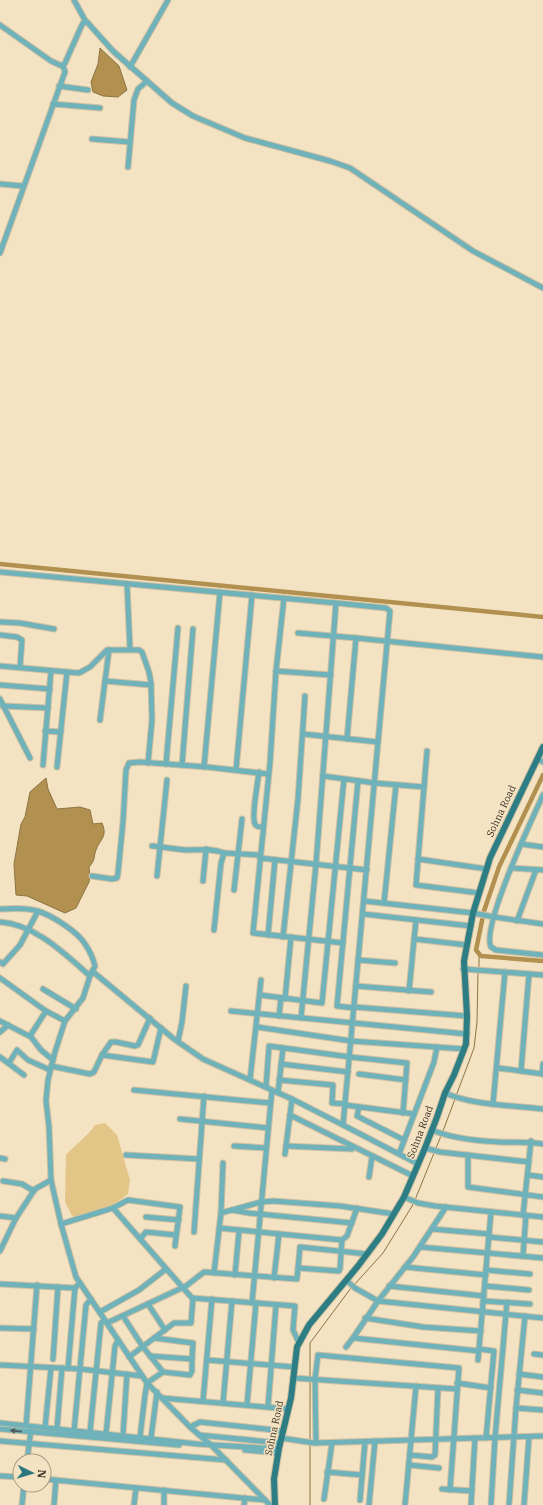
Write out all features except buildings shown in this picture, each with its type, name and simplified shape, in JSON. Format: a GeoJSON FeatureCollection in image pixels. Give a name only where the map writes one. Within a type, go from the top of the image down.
{"type":"FeatureCollection","features":[{"type":"Feature","properties":{"kind":"main road","name":"Sohna Road"},"geometry":{"type":"LineString","coordinates":[[275,1505],[274,1479],[279,1446],[288,1409],[296,1350],[310,1325],[382,1234],[404,1196],[425,1148],[444,1093],[454,1075],[464,1049],[467,1034],[467,1016],[463,969],[473,912],[490,858],[540,761],[543,747]]}},
{"type":"Feature","properties":{"kind":"street"},"geometry":{"type":"LineString","coordinates":[[74,0],[86,22],[106,45],[178,107],[211,124],[246,138],[350,168],[473,251],[543,288]]}},
{"type":"Feature","properties":{"kind":"street"},"geometry":{"type":"LineString","coordinates":[[130,67],[168,0]]}},
{"type":"Feature","properties":{"kind":"street"},"geometry":{"type":"LineString","coordinates":[[0,253],[64,72],[63,65],[80,27],[86,22]]}},
{"type":"Feature","properties":{"kind":"street"},"geometry":{"type":"LineString","coordinates":[[0,25],[51,61],[60,66],[63,65]]}},
{"type":"Feature","properties":{"kind":"street"},"geometry":{"type":"LineString","coordinates":[[128,167],[134,100],[138,89],[147,80]]}},
{"type":"Feature","properties":{"kind":"street"},"geometry":{"type":"LineString","coordinates":[[59,86],[88,90]]}},
{"type":"Feature","properties":{"kind":"street"},"geometry":{"type":"LineString","coordinates":[[53,104],[100,108]]}},
{"type":"Feature","properties":{"kind":"street"},"geometry":{"type":"LineString","coordinates":[[92,139],[130,142]]}},
{"type":"Feature","properties":{"kind":"street"},"geometry":{"type":"LineString","coordinates":[[0,184],[23,186]]}},
{"type":"Feature","properties":{"kind":"street"},"geometry":{"type":"LineString","coordinates":[[0,572],[336,603],[388,609],[391,613],[343,1124]]}},
{"type":"Feature","properties":{"kind":"street"},"geometry":{"type":"LineString","coordinates":[[127,584],[130,649]]}},
{"type":"Feature","properties":{"kind":"street"},"geometry":{"type":"LineString","coordinates":[[204,767],[220,592]]}},
{"type":"Feature","properties":{"kind":"street"},"geometry":{"type":"LineString","coordinates":[[236,770],[252,595]]}},
{"type":"Feature","properties":{"kind":"street"},"geometry":{"type":"LineString","coordinates":[[284,598],[252,933],[343,943]]}},
{"type":"Feature","properties":{"kind":"street"},"geometry":{"type":"LineString","coordinates":[[301,1018],[316,864],[336,603]]}},
{"type":"Feature","properties":{"kind":"street"},"geometry":{"type":"LineString","coordinates":[[0,622],[20,623],[54,629]]}},
{"type":"Feature","properties":{"kind":"street"},"geometry":{"type":"LineString","coordinates":[[166,764],[178,628]]}},
{"type":"Feature","properties":{"kind":"street"},"geometry":{"type":"LineString","coordinates":[[182,765],[193,629]]}},
{"type":"Feature","properties":{"kind":"street"},"geometry":{"type":"LineString","coordinates":[[298,633],[543,657]]}},
{"type":"Feature","properties":{"kind":"street"},"geometry":{"type":"LineString","coordinates":[[0,635],[17,637],[22,640],[20,667]]}},
{"type":"Feature","properties":{"kind":"street"},"geometry":{"type":"LineString","coordinates":[[347,739],[356,638]]}},
{"type":"Feature","properties":{"kind":"street"},"geometry":{"type":"LineString","coordinates":[[0,666],[80,673],[90,668],[104,652],[109,650],[136,649],[142,652],[149,672],[151,685],[152,720],[148,763]]}},
{"type":"Feature","properties":{"kind":"street"},"geometry":{"type":"LineString","coordinates":[[100,720],[109,650]]}},
{"type":"Feature","properties":{"kind":"street"},"geometry":{"type":"LineString","coordinates":[[43,765],[52,671]]}},
{"type":"Feature","properties":{"kind":"street"},"geometry":{"type":"LineString","coordinates":[[276,671],[331,675]]}},
{"type":"Feature","properties":{"kind":"street"},"geometry":{"type":"LineString","coordinates":[[57,767],[67,672]]}},
{"type":"Feature","properties":{"kind":"street"},"geometry":{"type":"LineString","coordinates":[[105,681],[151,685]]}},
{"type":"Feature","properties":{"kind":"street"},"geometry":{"type":"LineString","coordinates":[[0,685],[50,689]]}},
{"type":"Feature","properties":{"kind":"street"},"geometry":{"type":"LineString","coordinates":[[283,936],[298,799],[305,696]]}},
{"type":"Feature","properties":{"kind":"street"},"geometry":{"type":"LineString","coordinates":[[0,699],[30,758]]}},
{"type":"Feature","properties":{"kind":"street"},"geometry":{"type":"LineString","coordinates":[[4,706],[48,708]]}},
{"type":"Feature","properties":{"kind":"street"},"geometry":{"type":"LineString","coordinates":[[46,731],[61,732]]}},
{"type":"Feature","properties":{"kind":"street"},"geometry":{"type":"LineString","coordinates":[[303,734],[378,742]]}},
{"type":"Feature","properties":{"kind":"street"},"geometry":{"type":"LineString","coordinates":[[427,751],[416,885],[479,893]]}},
{"type":"Feature","properties":{"kind":"street"},"geometry":{"type":"LineString","coordinates":[[92,876],[112,879],[117,878],[127,765],[132,762],[182,765],[268,774]]}},
{"type":"Feature","properties":{"kind":"street"},"geometry":{"type":"LineString","coordinates":[[259,772],[254,816],[255,824],[263,827]]}},
{"type":"Feature","properties":{"kind":"street"},"geometry":{"type":"LineString","coordinates":[[323,776],[344,780],[424,787]]}},
{"type":"Feature","properties":{"kind":"street"},"geometry":{"type":"LineString","coordinates":[[158,876],[167,780]]}},
{"type":"Feature","properties":{"kind":"street"},"geometry":{"type":"LineString","coordinates":[[260,995],[322,1003],[344,780]]}},
{"type":"Feature","properties":{"kind":"street"},"geometry":{"type":"LineString","coordinates":[[358,781],[337,1006],[467,1016]]}},
{"type":"Feature","properties":{"kind":"street"},"geometry":{"type":"LineString","coordinates":[[384,903],[396,785]]}},
{"type":"Feature","properties":{"kind":"street"},"geometry":{"type":"LineString","coordinates":[[543,795],[511,868],[494,917],[489,942],[492,948],[508,952],[543,955]]}},
{"type":"Feature","properties":{"kind":"street"},"geometry":{"type":"LineString","coordinates":[[234,890],[242,819]]}},
{"type":"Feature","properties":{"kind":"street"},"geometry":{"type":"LineString","coordinates":[[521,844],[543,847]]}},
{"type":"Feature","properties":{"kind":"street"},"geometry":{"type":"LineString","coordinates":[[152,846],[184,850],[219,850],[224,853],[260,856],[275,860],[367,870]]}},
{"type":"Feature","properties":{"kind":"street"},"geometry":{"type":"LineString","coordinates":[[203,881],[206,849]]}},
{"type":"Feature","properties":{"kind":"street"},"geometry":{"type":"LineString","coordinates":[[214,930],[221,864],[224,853]]}},
{"type":"Feature","properties":{"kind":"street"},"geometry":{"type":"LineString","coordinates":[[418,859],[487,869]]}},
{"type":"Feature","properties":{"kind":"street"},"geometry":{"type":"LineString","coordinates":[[268,935],[275,860]]}},
{"type":"Feature","properties":{"kind":"street"},"geometry":{"type":"LineString","coordinates":[[511,868],[543,870]]}},
{"type":"Feature","properties":{"kind":"street"},"geometry":{"type":"LineString","coordinates":[[517,921],[536,870]]}},
{"type":"Feature","properties":{"kind":"street"},"geometry":{"type":"LineString","coordinates":[[364,901],[473,912],[517,921],[543,924]]}},
{"type":"Feature","properties":{"kind":"street"},"geometry":{"type":"LineString","coordinates":[[0,909],[25,909],[38,911],[62,923],[84,942],[92,955],[95,966],[83,998],[76,1009],[65,1021],[48,1080],[46,1101],[52,1180],[61,1224],[76,1277],[147,1383],[190,1427],[213,1446],[270,1505]]}},
{"type":"Feature","properties":{"kind":"street"},"geometry":{"type":"LineString","coordinates":[[0,962],[3,964],[16,950],[38,911]]}},
{"type":"Feature","properties":{"kind":"street"},"geometry":{"type":"LineString","coordinates":[[363,914],[471,926]]}},
{"type":"Feature","properties":{"kind":"street"},"geometry":{"type":"LineString","coordinates":[[409,990],[416,920]]}},
{"type":"Feature","properties":{"kind":"street"},"geometry":{"type":"LineString","coordinates":[[0,922],[28,929],[56,946],[178,1041],[204,1059],[343,1124],[418,1164]]}},
{"type":"Feature","properties":{"kind":"street"},"geometry":{"type":"LineString","coordinates":[[279,1016],[283,998],[291,937]]}},
{"type":"Feature","properties":{"kind":"street"},"geometry":{"type":"LineString","coordinates":[[414,939],[467,945]]}},
{"type":"Feature","properties":{"kind":"street"},"geometry":{"type":"LineString","coordinates":[[358,960],[395,963]]}},
{"type":"Feature","properties":{"kind":"street"},"geometry":{"type":"LineString","coordinates":[[463,969],[543,976]]}},
{"type":"Feature","properties":{"kind":"street"},"geometry":{"type":"LineString","coordinates":[[493,1104],[498,1068],[505,972]]}},
{"type":"Feature","properties":{"kind":"street"},"geometry":{"type":"LineString","coordinates":[[521,1071],[529,974]]}},
{"type":"Feature","properties":{"kind":"street"},"geometry":{"type":"LineString","coordinates":[[0,978],[46,1011],[65,1021]]}},
{"type":"Feature","properties":{"kind":"street"},"geometry":{"type":"LineString","coordinates":[[250,1080],[261,980]]}},
{"type":"Feature","properties":{"kind":"street"},"geometry":{"type":"LineString","coordinates":[[178,1041],[182,1022],[186,986]]}},
{"type":"Feature","properties":{"kind":"street"},"geometry":{"type":"LineString","coordinates":[[356,986],[431,992]]}},
{"type":"Feature","properties":{"kind":"street"},"geometry":{"type":"LineString","coordinates":[[43,989],[76,1009]]}},
{"type":"Feature","properties":{"kind":"street"},"geometry":{"type":"LineString","coordinates":[[30,1036],[46,1011]]}},
{"type":"Feature","properties":{"kind":"street"},"geometry":{"type":"LineString","coordinates":[[231,1011],[467,1034]]}},
{"type":"Feature","properties":{"kind":"street"},"geometry":{"type":"LineString","coordinates":[[9,1063],[17,1050],[28,1060],[90,1074],[94,1072],[102,1055],[111,1042],[135,1046],[138,1045],[150,1018]]}},
{"type":"Feature","properties":{"kind":"street"},"geometry":{"type":"LineString","coordinates":[[0,1021],[30,1036],[52,1065]]}},
{"type":"Feature","properties":{"kind":"street"},"geometry":{"type":"LineString","coordinates":[[0,1032],[8,1025]]}},
{"type":"Feature","properties":{"kind":"street"},"geometry":{"type":"LineString","coordinates":[[256,1027],[351,1041],[464,1049]]}},
{"type":"Feature","properties":{"kind":"street"},"geometry":{"type":"LineString","coordinates":[[102,1055],[153,1062],[161,1028]]}},
{"type":"Feature","properties":{"kind":"street"},"geometry":{"type":"LineString","coordinates":[[266,1087],[269,1046],[407,1063],[403,1113]]}},
{"type":"Feature","properties":{"kind":"street"},"geometry":{"type":"LineString","coordinates":[[399,1154],[434,1062],[437,1047]]}},
{"type":"Feature","properties":{"kind":"street"},"geometry":{"type":"LineString","coordinates":[[278,1093],[283,1048]]}},
{"type":"Feature","properties":{"kind":"street"},"geometry":{"type":"LineString","coordinates":[[0,1057],[24,1075]]}},
{"type":"Feature","properties":{"kind":"street"},"geometry":{"type":"LineString","coordinates":[[281,1064],[348,1072]]}},
{"type":"Feature","properties":{"kind":"street"},"geometry":{"type":"LineString","coordinates":[[498,1068],[542,1074],[543,1064]]}},
{"type":"Feature","properties":{"kind":"street"},"geometry":{"type":"LineString","coordinates":[[359,1074],[406,1080]]}},
{"type":"Feature","properties":{"kind":"street"},"geometry":{"type":"LineString","coordinates":[[280,1080],[333,1085],[332,1103],[414,1114]]}},
{"type":"Feature","properties":{"kind":"street"},"geometry":{"type":"LineString","coordinates":[[134,1090],[270,1103]]}},
{"type":"Feature","properties":{"kind":"street"},"geometry":{"type":"LineString","coordinates":[[247,1405],[251,1364],[254,1276],[272,1090]]}},
{"type":"Feature","properties":{"kind":"street"},"geometry":{"type":"LineString","coordinates":[[444,1093],[455,1098],[493,1104],[543,1109]]}},
{"type":"Feature","properties":{"kind":"street"},"geometry":{"type":"LineString","coordinates":[[194,1232],[198,1159],[204,1096]]}},
{"type":"Feature","properties":{"kind":"street"},"geometry":{"type":"LineString","coordinates":[[285,1154],[292,1099]]}},
{"type":"Feature","properties":{"kind":"street"},"geometry":{"type":"LineString","coordinates":[[359,1107],[357,1116],[404,1140]]}},
{"type":"Feature","properties":{"kind":"street"},"geometry":{"type":"LineString","coordinates":[[290,1115],[355,1149],[413,1176]]}},
{"type":"Feature","properties":{"kind":"street"},"geometry":{"type":"LineString","coordinates":[[180,1119],[202,1120],[268,1128]]}},
{"type":"Feature","properties":{"kind":"street"},"geometry":{"type":"LineString","coordinates":[[432,1130],[442,1134],[499,1142],[531,1142],[543,1144]]}},
{"type":"Feature","properties":{"kind":"street"},"geometry":{"type":"LineString","coordinates":[[523,1256],[524,1215],[531,1142]]}},
{"type":"Feature","properties":{"kind":"street"},"geometry":{"type":"LineString","coordinates":[[234,1146],[266,1148]]}},
{"type":"Feature","properties":{"kind":"street"},"geometry":{"type":"LineString","coordinates":[[286,1146],[355,1149]]}},
{"type":"Feature","properties":{"kind":"street"},"geometry":{"type":"LineString","coordinates":[[425,1148],[440,1152],[529,1162]]}},
{"type":"Feature","properties":{"kind":"street"},"geometry":{"type":"LineString","coordinates":[[126,1155],[198,1159]]}},
{"type":"Feature","properties":{"kind":"street"},"geometry":{"type":"LineString","coordinates":[[468,1155],[468,1187],[543,1197]]}},
{"type":"Feature","properties":{"kind":"street"},"geometry":{"type":"LineString","coordinates":[[369,1177],[372,1157]]}},
{"type":"Feature","properties":{"kind":"street"},"geometry":{"type":"LineString","coordinates":[[214,1273],[221,1213],[223,1163]]}},
{"type":"Feature","properties":{"kind":"street"},"geometry":{"type":"LineString","coordinates":[[528,1175],[543,1177]]}},
{"type":"Feature","properties":{"kind":"street"},"geometry":{"type":"LineString","coordinates":[[0,1251],[16,1218],[34,1191],[52,1180]]}},
{"type":"Feature","properties":{"kind":"street"},"geometry":{"type":"LineString","coordinates":[[3,1181],[22,1184],[34,1191]]}},
{"type":"Feature","properties":{"kind":"street"},"geometry":{"type":"LineString","coordinates":[[404,1196],[418,1203],[543,1217]]}},
{"type":"Feature","properties":{"kind":"street"},"geometry":{"type":"LineString","coordinates":[[61,1224],[113,1208],[128,1200],[180,1207],[175,1246]]}},
{"type":"Feature","properties":{"kind":"street"},"geometry":{"type":"LineString","coordinates":[[221,1213],[261,1202],[272,1201],[340,1206],[394,1214]]}},
{"type":"Feature","properties":{"kind":"street"},"geometry":{"type":"LineString","coordinates":[[346,1347],[378,1300],[420,1247],[446,1207]]}},
{"type":"Feature","properties":{"kind":"street"},"geometry":{"type":"LineString","coordinates":[[113,1208],[182,1288],[193,1298],[295,1306],[293,1330],[299,1343]]}},
{"type":"Feature","properties":{"kind":"street"},"geometry":{"type":"LineString","coordinates":[[219,1228],[342,1240],[347,1236],[357,1208]]}},
{"type":"Feature","properties":{"kind":"street"},"geometry":{"type":"LineString","coordinates":[[231,1210],[352,1223]]}},
{"type":"Feature","properties":{"kind":"street"},"geometry":{"type":"LineString","coordinates":[[478,1360],[491,1212]]}},
{"type":"Feature","properties":{"kind":"street"},"geometry":{"type":"LineString","coordinates":[[0,1216],[16,1218]]}},
{"type":"Feature","properties":{"kind":"street"},"geometry":{"type":"LineString","coordinates":[[146,1217],[178,1220]]}},
{"type":"Feature","properties":{"kind":"street"},"geometry":{"type":"LineString","coordinates":[[432,1229],[543,1242]]}},
{"type":"Feature","properties":{"kind":"street"},"geometry":{"type":"LineString","coordinates":[[235,1275],[239,1230]]}},
{"type":"Feature","properties":{"kind":"street"},"geometry":{"type":"LineString","coordinates":[[140,1239],[146,1232],[176,1235]]}},
{"type":"Feature","properties":{"kind":"street"},"geometry":{"type":"LineString","coordinates":[[274,1278],[279,1234]]}},
{"type":"Feature","properties":{"kind":"street"},"geometry":{"type":"LineString","coordinates":[[298,1268],[339,1271],[342,1240]]}},
{"type":"Feature","properties":{"kind":"street"},"geometry":{"type":"LineString","coordinates":[[90,1432],[101,1323],[123,1316],[182,1288],[204,1272],[297,1280],[300,1247],[366,1254]]}},
{"type":"Feature","properties":{"kind":"street"},"geometry":{"type":"LineString","coordinates":[[420,1247],[543,1258]]}},
{"type":"Feature","properties":{"kind":"street"},"geometry":{"type":"LineString","coordinates":[[405,1267],[486,1276]]}},
{"type":"Feature","properties":{"kind":"street"},"geometry":{"type":"LineString","coordinates":[[100,1312],[140,1290],[166,1269]]}},
{"type":"Feature","properties":{"kind":"street"},"geometry":{"type":"LineString","coordinates":[[486,1270],[530,1274]]}},
{"type":"Feature","properties":{"kind":"street"},"geometry":{"type":"LineString","coordinates":[[346,1280],[378,1300],[543,1318]]}},
{"type":"Feature","properties":{"kind":"street"},"geometry":{"type":"LineString","coordinates":[[57,1429],[75,1288],[80,1283]]}},
{"type":"Feature","properties":{"kind":"street"},"geometry":{"type":"LineString","coordinates":[[0,1284],[75,1288]]}},
{"type":"Feature","properties":{"kind":"street"},"geometry":{"type":"LineString","coordinates":[[28,1453],[30,1367],[37,1286]]}},
{"type":"Feature","properties":{"kind":"street"},"geometry":{"type":"LineString","coordinates":[[53,1359],[58,1286]]}},
{"type":"Feature","properties":{"kind":"street"},"geometry":{"type":"LineString","coordinates":[[390,1286],[530,1304]]}},
{"type":"Feature","properties":{"kind":"street"},"geometry":{"type":"LineString","coordinates":[[485,1286],[529,1290]]}},
{"type":"Feature","properties":{"kind":"street"},"geometry":{"type":"LineString","coordinates":[[129,1357],[174,1323],[191,1323],[193,1298]]}},
{"type":"Feature","properties":{"kind":"street"},"geometry":{"type":"LineString","coordinates":[[74,1431],[86,1305],[91,1299]]}},
{"type":"Feature","properties":{"kind":"street"},"geometry":{"type":"LineString","coordinates":[[203,1401],[212,1299]]}},
{"type":"Feature","properties":{"kind":"street"},"geometry":{"type":"LineString","coordinates":[[223,1403],[232,1301]]}},
{"type":"Feature","properties":{"kind":"street"},"geometry":{"type":"LineString","coordinates":[[491,1505],[506,1302]]}},
{"type":"Feature","properties":{"kind":"street"},"geometry":{"type":"LineString","coordinates":[[148,1304],[165,1330]]}},
{"type":"Feature","properties":{"kind":"street"},"geometry":{"type":"LineString","coordinates":[[268,1407],[276,1305]]}},
{"type":"Feature","properties":{"kind":"street"},"geometry":{"type":"LineString","coordinates":[[123,1316],[143,1347],[163,1372]]}},
{"type":"Feature","properties":{"kind":"street"},"geometry":{"type":"LineString","coordinates":[[510,1505],[524,1316]]}},
{"type":"Feature","properties":{"kind":"street"},"geometry":{"type":"LineString","coordinates":[[365,1318],[423,1327],[481,1332]]}},
{"type":"Feature","properties":{"kind":"street"},"geometry":{"type":"LineString","coordinates":[[0,1328],[34,1330]]}},
{"type":"Feature","properties":{"kind":"street"},"geometry":{"type":"LineString","coordinates":[[140,1437],[144,1395],[147,1383],[163,1372],[190,1374],[192,1371],[193,1343],[154,1338]]}},
{"type":"Feature","properties":{"kind":"street"},"geometry":{"type":"LineString","coordinates":[[353,1338],[494,1351],[486,1438]]}},
{"type":"Feature","properties":{"kind":"street"},"geometry":{"type":"LineString","coordinates":[[106,1434],[115,1346],[118,1340]]}},
{"type":"Feature","properties":{"kind":"street"},"geometry":{"type":"LineString","coordinates":[[534,1354],[543,1355]]}},
{"type":"Feature","properties":{"kind":"street"},"geometry":{"type":"LineString","coordinates":[[313,1443],[312,1379],[318,1355],[459,1368],[450,1490]]}},
{"type":"Feature","properties":{"kind":"street"},"geometry":{"type":"LineString","coordinates":[[150,1356],[192,1359]]}},
{"type":"Feature","properties":{"kind":"street"},"geometry":{"type":"LineString","coordinates":[[207,1360],[294,1367]]}},
{"type":"Feature","properties":{"kind":"street"},"geometry":{"type":"LineString","coordinates":[[0,1365],[80,1369],[142,1376]]}},
{"type":"Feature","properties":{"kind":"street"},"geometry":{"type":"LineString","coordinates":[[46,1428],[51,1368]]}},
{"type":"Feature","properties":{"kind":"street"},"geometry":{"type":"LineString","coordinates":[[123,1435],[127,1374]]}},
{"type":"Feature","properties":{"kind":"street"},"geometry":{"type":"LineString","coordinates":[[519,1374],[543,1377]]}},
{"type":"Feature","properties":{"kind":"street"},"geometry":{"type":"LineString","coordinates":[[293,1378],[438,1388],[457,1386],[491,1388]]}},
{"type":"Feature","properties":{"kind":"street"},"geometry":{"type":"LineString","coordinates":[[405,1505],[416,1386]]}},
{"type":"Feature","properties":{"kind":"street"},"geometry":{"type":"LineString","coordinates":[[410,1455],[434,1456],[438,1388]]}},
{"type":"Feature","properties":{"kind":"street"},"geometry":{"type":"LineString","coordinates":[[518,1390],[543,1393]]}},
{"type":"Feature","properties":{"kind":"street"},"geometry":{"type":"LineString","coordinates":[[151,1438],[157,1392]]}},
{"type":"Feature","properties":{"kind":"street"},"geometry":{"type":"LineString","coordinates":[[162,1398],[288,1409]]}},
{"type":"Feature","properties":{"kind":"street"},"geometry":{"type":"LineString","coordinates":[[516,1408],[543,1410]]}},
{"type":"Feature","properties":{"kind":"street"},"geometry":{"type":"LineString","coordinates":[[190,1427],[200,1422],[283,1431]]}},
{"type":"Feature","properties":{"kind":"street"},"geometry":{"type":"LineString","coordinates":[[0,1423],[29,1429],[213,1446],[279,1446],[313,1443],[543,1436]]}},
{"type":"Feature","properties":{"kind":"street"},"geometry":{"type":"LineString","coordinates":[[0,1429],[46,1428],[151,1438],[213,1446]]}},
{"type":"Feature","properties":{"kind":"street"},"geometry":{"type":"LineString","coordinates":[[199,1435],[279,1446]]}},
{"type":"Feature","properties":{"kind":"street"},"geometry":{"type":"LineString","coordinates":[[524,1505],[529,1437]]}},
{"type":"Feature","properties":{"kind":"street"},"geometry":{"type":"LineString","coordinates":[[471,1505],[475,1438]]}},
{"type":"Feature","properties":{"kind":"street"},"geometry":{"type":"LineString","coordinates":[[0,1441],[226,1460]]}},
{"type":"Feature","properties":{"kind":"street"},"geometry":{"type":"LineString","coordinates":[[369,1505],[375,1441]]}},
{"type":"Feature","properties":{"kind":"street"},"geometry":{"type":"LineString","coordinates":[[360,1500],[365,1442]]}},
{"type":"Feature","properties":{"kind":"street"},"geometry":{"type":"LineString","coordinates":[[324,1499],[332,1443]]}},
{"type":"Feature","properties":{"kind":"street"},"geometry":{"type":"LineString","coordinates":[[409,1465],[439,1468]]}},
{"type":"Feature","properties":{"kind":"street"},"geometry":{"type":"LineString","coordinates":[[327,1472],[362,1475]]}},
{"type":"Feature","properties":{"kind":"street"},"geometry":{"type":"LineString","coordinates":[[0,1476],[12,1477]]}},
{"type":"Feature","properties":{"kind":"street"},"geometry":{"type":"LineString","coordinates":[[52,1480],[264,1500]]}},
{"type":"Feature","properties":{"kind":"street"},"geometry":{"type":"LineString","coordinates":[[54,1505],[56,1480]]}},
{"type":"Feature","properties":{"kind":"street"},"geometry":{"type":"LineString","coordinates":[[134,1505],[136,1488]]}},
{"type":"Feature","properties":{"kind":"street"},"geometry":{"type":"LineString","coordinates":[[442,1489],[472,1491]]}},
{"type":"Feature","properties":{"kind":"street"},"geometry":{"type":"LineString","coordinates":[[164,1490],[164,1505]]}},
{"type":"Feature","properties":{"kind":"street"},"geometry":{"type":"LineString","coordinates":[[22,1505],[23,1493]]}},
{"type":"Feature","properties":{"kind":"street"},"geometry":{"type":"LineString","coordinates":[[244,1505],[245,1498]]}},
{"type":"Feature","properties":{"kind":"shaded area"},"geometry":{"type":"Polygon","coordinates":[[[100,48],[119,66],[127,90],[118,97],[103,96],[93,92],[91,82],[98,64],[100,48]]]}},
{"type":"Feature","properties":{"kind":"shaded area"},"geometry":{"type":"Polygon","coordinates":[[[46,778],[48,789],[57,809],[80,807],[90,810],[93,824],[102,823],[104,828],[103,838],[96,850],[93,862],[89,867],[89,882],[76,908],[65,913],[27,896],[16,895],[14,864],[21,824],[25,817],[30,792],[46,778]]]}},
{"type":"Feature","properties":{"kind":"shaded area"},"geometry":{"type":"Polygon","coordinates":[[[105,1123],[117,1135],[130,1180],[128,1194],[101,1214],[87,1220],[72,1216],[65,1202],[66,1155],[95,1125],[105,1123]]]}},
{"type":"Feature","properties":{"kind":"waterway"},"geometry":{"type":"LineString","coordinates":[[0,564],[543,617]]}},
{"type":"Feature","properties":{"kind":"waterway"},"geometry":{"type":"LineString","coordinates":[[543,775],[499,867],[484,911],[476,950],[481,956],[543,961]]}},
{"type":"Feature","properties":{"kind":"waterway"},"geometry":{"type":"LineString","coordinates":[[479,954],[479,969]]}},
{"type":"Feature","properties":{"kind":"waterway"},"geometry":{"type":"LineString","coordinates":[[456,1096],[474,1048],[477,1022],[478,972]]}},
{"type":"Feature","properties":{"kind":"waterway"},"geometry":{"type":"LineString","coordinates":[[443,1131],[455,1099]]}},
{"type":"Feature","properties":{"kind":"waterway"},"geometry":{"type":"LineString","coordinates":[[436,1148],[441,1136]]}},
{"type":"Feature","properties":{"kind":"waterway"},"geometry":{"type":"LineString","coordinates":[[415,1200],[434,1153]]}},
{"type":"Feature","properties":{"kind":"waterway"},"geometry":{"type":"LineString","coordinates":[[354,1285],[383,1253],[414,1203]]}},
{"type":"Feature","properties":{"kind":"waterway"},"geometry":{"type":"LineString","coordinates":[[310,1377],[310,1343],[351,1288]]}},
{"type":"Feature","properties":{"kind":"waterway"},"geometry":{"type":"LineString","coordinates":[[310,1382],[310,1441]]}},
{"type":"Feature","properties":{"kind":"waterway"},"geometry":{"type":"LineString","coordinates":[[310,1444],[310,1505]]}}]}
